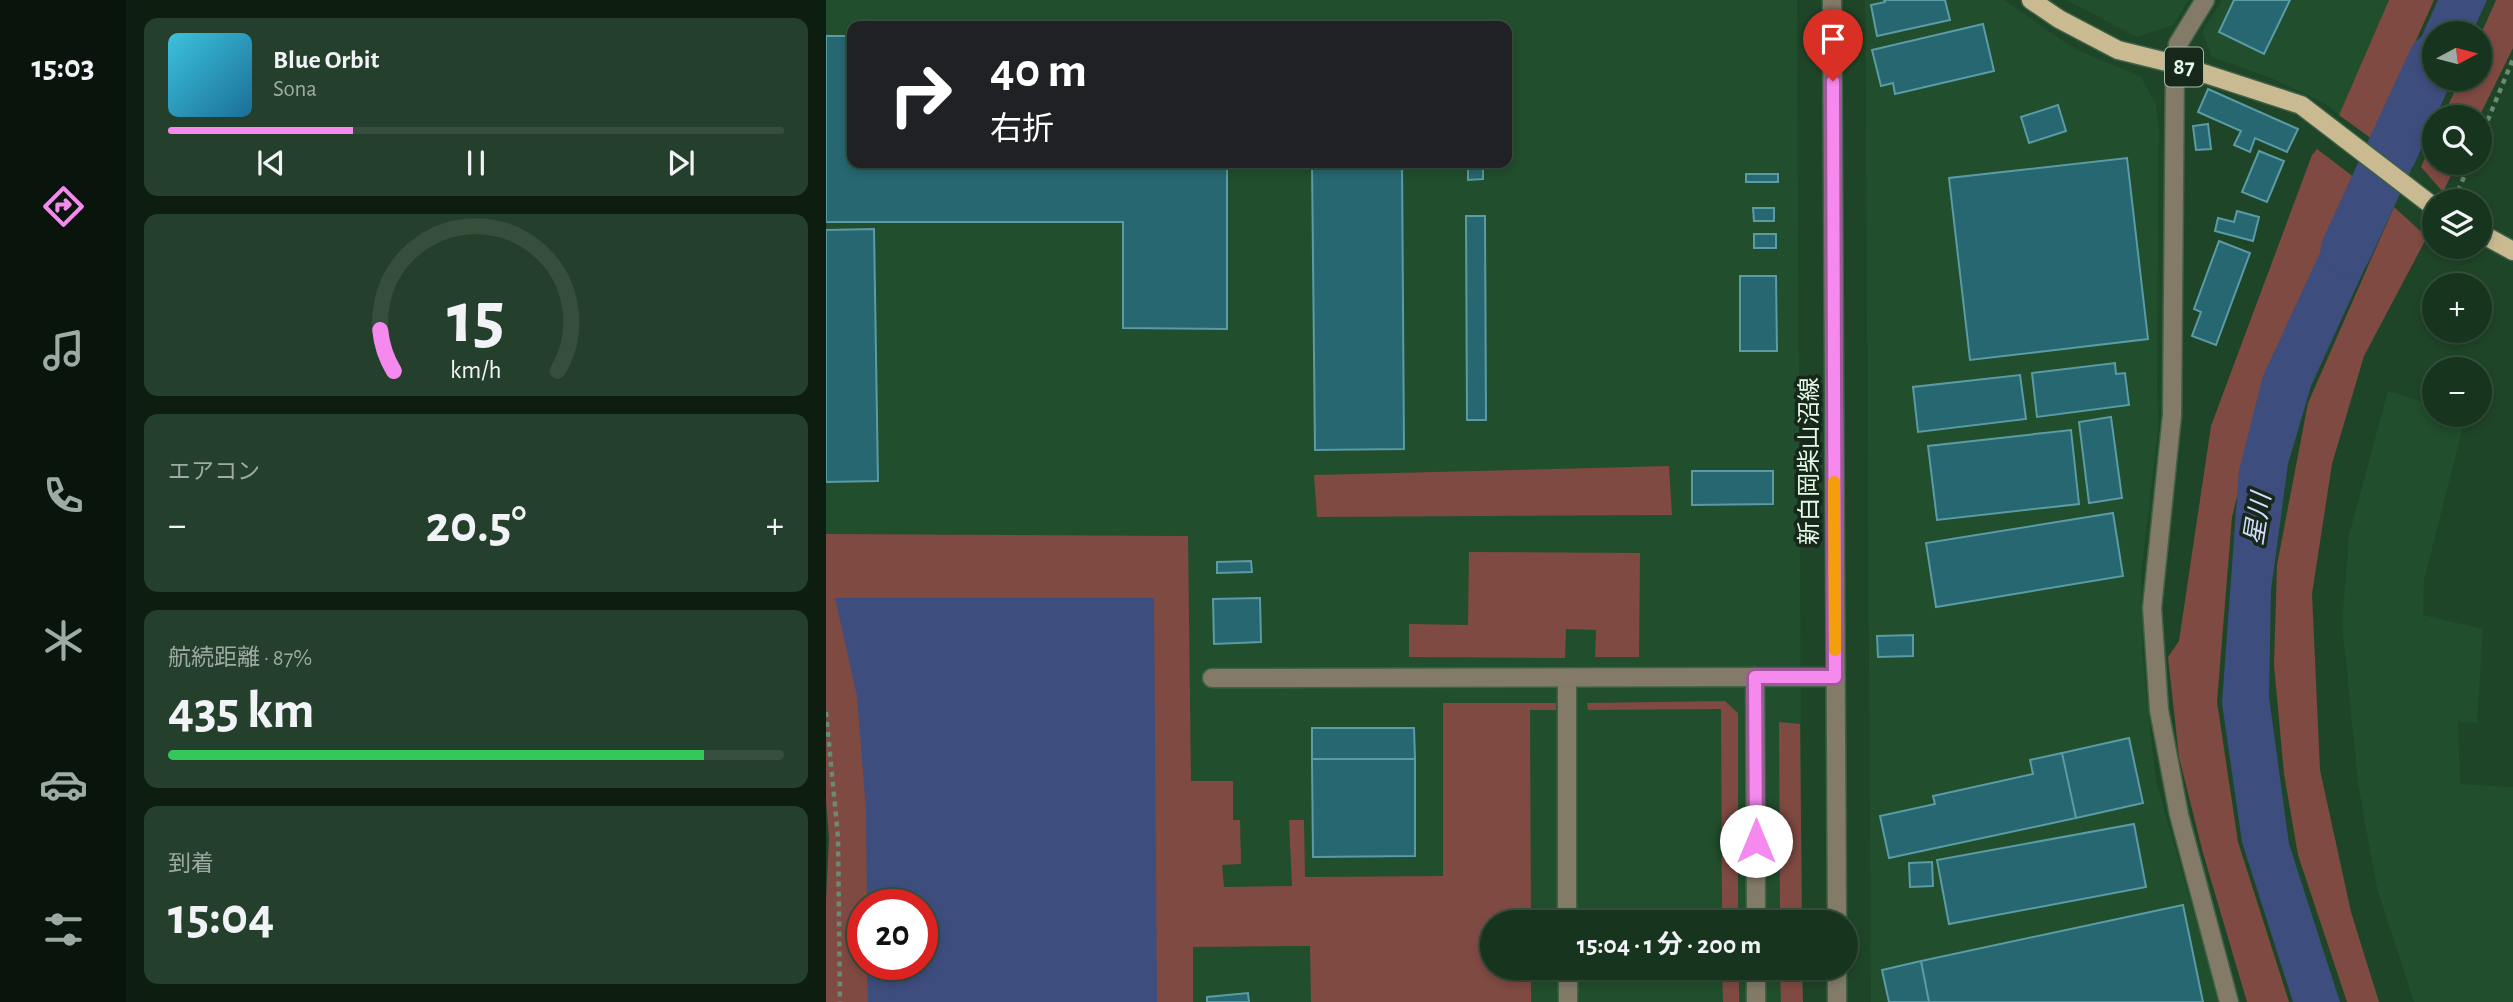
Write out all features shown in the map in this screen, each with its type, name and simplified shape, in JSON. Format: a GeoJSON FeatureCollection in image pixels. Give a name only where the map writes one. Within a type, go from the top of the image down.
{"type":"FeatureCollection","features":[{"type":"Feature","properties":{"kind":"main road","name":"87"},"geometry":{"type":"LineString","coordinates":[[2031,0],[2059,19],[2118,50],[2175,64],[2301,104],[2422,198]]}},
{"type":"Feature","properties":{"kind":"main road"},"geometry":{"type":"LineString","coordinates":[[2492,240],[2513,251]]}},
{"type":"Feature","properties":{"kind":"street","name":"新白岡柴山沼線"},"geometry":{"type":"LineString","coordinates":[[1832,0],[1837,910]]}},
{"type":"Feature","properties":{"kind":"street"},"geometry":{"type":"LineString","coordinates":[[2206,0],[2178,44],[2175,64],[2172,415],[2152,608],[2159,710],[2179,815],[2229,1002]]}},
{"type":"Feature","properties":{"kind":"street"},"geometry":{"type":"LineString","coordinates":[[1755,677],[1756,910]]}},
{"type":"Feature","properties":{"kind":"street"},"geometry":{"type":"LineString","coordinates":[[1212,678],[1835,677]]}},
{"type":"Feature","properties":{"kind":"street"},"geometry":{"type":"LineString","coordinates":[[1567,678],[1567,910]]}},
{"type":"Feature","properties":{"kind":"street"},"geometry":{"type":"LineString","coordinates":[[1567,980],[1568,1002]]}},
{"type":"Feature","properties":{"kind":"street"},"geometry":{"type":"LineString","coordinates":[[1756,980],[1756,1002]]}},
{"type":"Feature","properties":{"kind":"street"},"geometry":{"type":"LineString","coordinates":[[1837,980],[1837,1002]]}},
{"type":"Feature","properties":{"kind":"path"},"geometry":{"type":"LineString","coordinates":[[2492,110],[2513,59]]}},
{"type":"Feature","properties":{"kind":"path"},"geometry":{"type":"LineString","coordinates":[[826,712],[838,837],[840,1002]]}},
{"type":"Feature","properties":{"kind":"shaded area"},"geometry":{"type":"Polygon","coordinates":[[[826,0],[1797,0],[1802,910],[1480,910],[1480,980],[1802,980],[1803,1002],[851,1002],[849,980],[938,980],[938,889],[847,889],[847,945],[826,644],[826,0]]]}},
{"type":"Feature","properties":{"kind":"shaded area"},"geometry":{"type":"Polygon","coordinates":[[[1865,0],[2004,0],[2073,48],[2141,77],[2156,104],[2159,127],[2159,423],[2141,575],[2143,661],[2156,781],[2219,1002],[1871,1002],[1865,0]]]}},
{"type":"Feature","properties":{"kind":"shaded area"},"geometry":{"type":"Polygon","coordinates":[[[2066,0],[2189,0],[2173,25],[2137,37],[2066,0]]]}},
{"type":"Feature","properties":{"kind":"shaded area"},"geometry":{"type":"Polygon","coordinates":[[[2222,0],[2389,0],[2339,115],[2326,104],[2271,78],[2212,57],[2202,32],[2222,0]]]}},
{"type":"Feature","properties":{"kind":"shaded area"},"geometry":{"type":"Polygon","coordinates":[[[2389,0],[2434,0],[2425,21],[2422,21],[2422,27],[2372,139],[2339,115],[2389,0]]]}},
{"type":"Feature","properties":{"kind":"shaded area"},"geometry":{"type":"Polygon","coordinates":[[[2496,0],[2513,0],[2513,48],[2492,91],[2492,21],[2487,21],[2496,0]]]}},
{"type":"Feature","properties":{"kind":"shaded area"},"geometry":{"type":"Polygon","coordinates":[[[2455,91],[2492,91],[2485,105],[2448,105],[2455,91]]]}},
{"type":"Feature","properties":{"kind":"shaded area"},"geometry":{"type":"Polygon","coordinates":[[[2317,149],[2355,178],[2265,381],[2232,517],[2217,702],[2238,842],[2289,1002],[2247,1002],[2203,853],[2179,757],[2168,657],[2179,641],[2211,426],[2312,155],[2317,149]]]}},
{"type":"Feature","properties":{"kind":"shaded area"},"geometry":{"type":"Polygon","coordinates":[[[2428,175],[2451,175],[2444,189],[2440,189],[2428,175]]]}},
{"type":"Feature","properties":{"kind":"shaded area"},"geometry":{"type":"Polygon","coordinates":[[[2394,207],[2422,232],[2422,246],[2364,356],[2332,464],[2312,594],[2320,770],[2351,912],[2379,1002],[2347,1002],[2298,855],[2284,774],[2274,665],[2277,565],[2308,403],[2394,207]]]}},
{"type":"Feature","properties":{"kind":"shaded area"},"geometry":{"type":"Polygon","coordinates":[[[2388,391],[2422,401],[2422,427],[2463,427],[2424,580],[2423,615],[2483,629],[2477,723],[2458,722],[2460,784],[2513,787],[2513,1002],[2414,1002],[2377,888],[2358,784],[2342,623],[2349,535],[2388,391]]]}},
{"type":"Feature","properties":{"kind":"shaded area"},"geometry":{"type":"Polygon","coordinates":[[[1669,466],[1672,515],[1317,517],[1314,475],[1669,466]]]}},
{"type":"Feature","properties":{"kind":"shaded area"},"geometry":{"type":"Polygon","coordinates":[[[826,534],[1188,536],[1191,781],[1233,781],[1233,820],[1240,820],[1241,864],[1222,865],[1224,887],[1292,886],[1289,820],[1304,820],[1305,877],[1443,876],[1443,703],[1556,703],[1556,710],[1530,710],[1531,910],[1480,910],[1480,980],[1531,980],[1531,1002],[1311,1002],[1310,946],[1193,947],[1193,1002],[826,1002],[829,838],[826,801],[826,534]]]}},
{"type":"Feature","properties":{"kind":"shaded area"},"geometry":{"type":"Polygon","coordinates":[[[1469,552],[1640,553],[1639,657],[1595,657],[1596,630],[1566,629],[1565,658],[1409,657],[1409,624],[1468,625],[1469,552]]]}},
{"type":"Feature","properties":{"kind":"shaded area"},"geometry":{"type":"Polygon","coordinates":[[[1725,701],[1738,713],[1738,910],[1722,910],[1721,709],[1588,710],[1587,703],[1725,701]]]}},
{"type":"Feature","properties":{"kind":"shaded area"},"geometry":{"type":"Polygon","coordinates":[[[1779,722],[1800,724],[1802,910],[1780,910],[1779,722]]]}},
{"type":"Feature","properties":{"kind":"shaded area"},"geometry":{"type":"Polygon","coordinates":[[[1722,980],[1739,980],[1739,1002],[1723,1002],[1722,980]]]}},
{"type":"Feature","properties":{"kind":"shaded area"},"geometry":{"type":"Polygon","coordinates":[[[1780,980],[1802,980],[1803,1002],[1781,1002],[1780,980]]]}},
{"type":"Feature","properties":{"kind":"water"},"geometry":{"type":"Polygon","coordinates":[[[2438,0],[2487,0],[2477,21],[2429,21],[2438,0]]]}},
{"type":"Feature","properties":{"kind":"water"},"geometry":{"type":"Polygon","coordinates":[[[2422,36],[2422,91],[2447,91],[2440,105],[2422,105],[2422,147],[2413,167],[2376,138],[2422,36]]]}},
{"type":"Feature","properties":{"kind":"water"},"geometry":{"type":"Polygon","coordinates":[[[2357,173],[2396,200],[2311,386],[2288,464],[2271,590],[2269,697],[2289,844],[2340,1002],[2293,1002],[2242,842],[2222,703],[2239,470],[2263,376],[2357,173]]]}},
{"type":"Feature","properties":{"kind":"water"},"geometry":{"type":"Polygon","coordinates":[[[835,598],[1154,598],[1157,1002],[868,1002],[867,980],[938,980],[938,889],[867,889],[866,810],[857,696],[835,598]]]}},
{"type":"Feature","properties":{"kind":"building"},"geometry":{"type":"Polygon","coordinates":[[[1884,0],[1945,0],[1950,20],[1877,36],[1871,5],[1885,2],[1884,0]]]}},
{"type":"Feature","properties":{"kind":"building"},"geometry":{"type":"Polygon","coordinates":[[[2234,0],[2290,0],[2264,54],[2219,32],[2234,0]]]}},
{"type":"Feature","properties":{"kind":"building"},"geometry":{"type":"Polygon","coordinates":[[[1983,24],[1994,71],[1895,94],[1893,83],[1881,86],[1872,50],[1983,24]]]}},
{"type":"Feature","properties":{"kind":"building"},"geometry":{"type":"Polygon","coordinates":[[[826,36],[847,36],[847,168],[1227,168],[1227,329],[1123,328],[1123,222],[826,222],[826,36]]]}},
{"type":"Feature","properties":{"kind":"building"},"geometry":{"type":"Polygon","coordinates":[[[2208,89],[2298,129],[2287,152],[2255,138],[2250,152],[2234,145],[2241,131],[2198,112],[2208,89]]]}},
{"type":"Feature","properties":{"kind":"building"},"geometry":{"type":"Polygon","coordinates":[[[2058,105],[2066,131],[2029,143],[2021,117],[2058,105]]]}},
{"type":"Feature","properties":{"kind":"building"},"geometry":{"type":"Polygon","coordinates":[[[2208,124],[2211,149],[2196,150],[2193,126],[2208,124]]]}},
{"type":"Feature","properties":{"kind":"building"},"geometry":{"type":"Polygon","coordinates":[[[2259,151],[2284,161],[2267,202],[2242,192],[2259,151]]]}},
{"type":"Feature","properties":{"kind":"building"},"geometry":{"type":"Polygon","coordinates":[[[2127,158],[2148,339],[1970,360],[1949,178],[2127,158]]]}},
{"type":"Feature","properties":{"kind":"building"},"geometry":{"type":"Polygon","coordinates":[[[1312,168],[1402,168],[1404,449],[1315,450],[1312,168]]]}},
{"type":"Feature","properties":{"kind":"building"},"geometry":{"type":"Polygon","coordinates":[[[1468,168],[1483,168],[1483,179],[1468,180],[1468,168]]]}},
{"type":"Feature","properties":{"kind":"building"},"geometry":{"type":"Polygon","coordinates":[[[1746,174],[1778,174],[1778,182],[1746,182],[1746,174]]]}},
{"type":"Feature","properties":{"kind":"building"},"geometry":{"type":"Polygon","coordinates":[[[1753,208],[1774,208],[1774,221],[1754,221],[1753,208]]]}},
{"type":"Feature","properties":{"kind":"building"},"geometry":{"type":"Polygon","coordinates":[[[2237,211],[2259,217],[2253,241],[2215,231],[2218,218],[2234,222],[2237,211]]]}},
{"type":"Feature","properties":{"kind":"building"},"geometry":{"type":"Polygon","coordinates":[[[1466,216],[1485,216],[1486,420],[1467,420],[1466,216]]]}},
{"type":"Feature","properties":{"kind":"building"},"geometry":{"type":"Polygon","coordinates":[[[874,229],[878,481],[826,482],[826,230],[874,229]]]}},
{"type":"Feature","properties":{"kind":"building"},"geometry":{"type":"Polygon","coordinates":[[[1754,234],[1776,234],[1776,248],[1754,248],[1754,234]]]}},
{"type":"Feature","properties":{"kind":"building"},"geometry":{"type":"Polygon","coordinates":[[[2219,241],[2250,253],[2216,345],[2192,336],[2201,312],[2194,309],[2219,241]]]}},
{"type":"Feature","properties":{"kind":"building"},"geometry":{"type":"Polygon","coordinates":[[[1740,276],[1776,276],[1777,351],[1740,351],[1740,276]]]}},
{"type":"Feature","properties":{"kind":"building"},"geometry":{"type":"Polygon","coordinates":[[[2115,363],[2116,374],[2125,373],[2129,405],[2037,417],[2032,373],[2115,363]]]}},
{"type":"Feature","properties":{"kind":"building"},"geometry":{"type":"Polygon","coordinates":[[[2020,375],[2026,419],[1918,432],[1913,387],[2020,375]]]}},
{"type":"Feature","properties":{"kind":"building"},"geometry":{"type":"Polygon","coordinates":[[[2111,417],[2122,498],[2089,503],[2079,422],[2111,417]]]}},
{"type":"Feature","properties":{"kind":"building"},"geometry":{"type":"Polygon","coordinates":[[[2071,430],[2079,504],[1937,520],[1928,446],[2071,430]]]}},
{"type":"Feature","properties":{"kind":"building"},"geometry":{"type":"Polygon","coordinates":[[[1692,471],[1773,471],[1773,504],[1692,505],[1692,471]]]}},
{"type":"Feature","properties":{"kind":"building"},"geometry":{"type":"Polygon","coordinates":[[[2113,513],[2123,576],[1936,607],[1926,543],[2113,513]]]}},
{"type":"Feature","properties":{"kind":"building"},"geometry":{"type":"Polygon","coordinates":[[[1251,561],[1252,572],[1217,573],[1217,562],[1251,561]]]}},
{"type":"Feature","properties":{"kind":"building"},"geometry":{"type":"Polygon","coordinates":[[[1260,598],[1261,642],[1214,644],[1213,599],[1260,598]]]}},
{"type":"Feature","properties":{"kind":"building"},"geometry":{"type":"Polygon","coordinates":[[[1913,635],[1913,656],[1878,657],[1877,636],[1913,635]]]}},
{"type":"Feature","properties":{"kind":"building"},"geometry":{"type":"Polygon","coordinates":[[[1312,728],[1414,728],[1415,759],[1312,759],[1312,728]]]}},
{"type":"Feature","properties":{"kind":"building"},"geometry":{"type":"Polygon","coordinates":[[[2129,738],[2143,803],[2076,818],[2062,753],[2129,738]]]}},
{"type":"Feature","properties":{"kind":"building"},"geometry":{"type":"Polygon","coordinates":[[[2062,753],[2076,818],[1889,858],[1880,816],[1935,804],[1933,796],[2033,774],[2030,760],[2062,753]]]}},
{"type":"Feature","properties":{"kind":"building"},"geometry":{"type":"Polygon","coordinates":[[[1312,759],[1415,759],[1415,856],[1313,857],[1312,759]]]}},
{"type":"Feature","properties":{"kind":"building"},"geometry":{"type":"Polygon","coordinates":[[[2134,824],[2146,887],[1949,924],[1937,860],[2134,824]]]}},
{"type":"Feature","properties":{"kind":"building"},"geometry":{"type":"Polygon","coordinates":[[[1932,862],[1933,886],[1910,887],[1909,863],[1932,862]]]}},
{"type":"Feature","properties":{"kind":"building"},"geometry":{"type":"Polygon","coordinates":[[[2183,905],[2203,1002],[1929,1002],[1921,961],[2183,905]]]}},
{"type":"Feature","properties":{"kind":"building"},"geometry":{"type":"Polygon","coordinates":[[[1921,961],[1929,1002],[1889,1002],[1882,970],[1921,961]]]}},
{"type":"Feature","properties":{"kind":"building"},"geometry":{"type":"Polygon","coordinates":[[[1248,993],[1249,1002],[1207,1002],[1207,997],[1248,993]]]}},
{"type":"Feature","properties":{"kind":"waterway","name":"星川"},"geometry":{"type":"LineString","coordinates":[[2346,250],[2422,85]]}},
{"type":"Feature","properties":{"kind":"slow traffic"},"geometry":{"type":"LineString","coordinates":[[1834,482],[1835,650]]}},
{"type":"Feature","properties":{"kind":"route"},"geometry":{"type":"LineString","coordinates":[[1756,841],[1755,677],[1835,677],[1833,81]]}}]}
